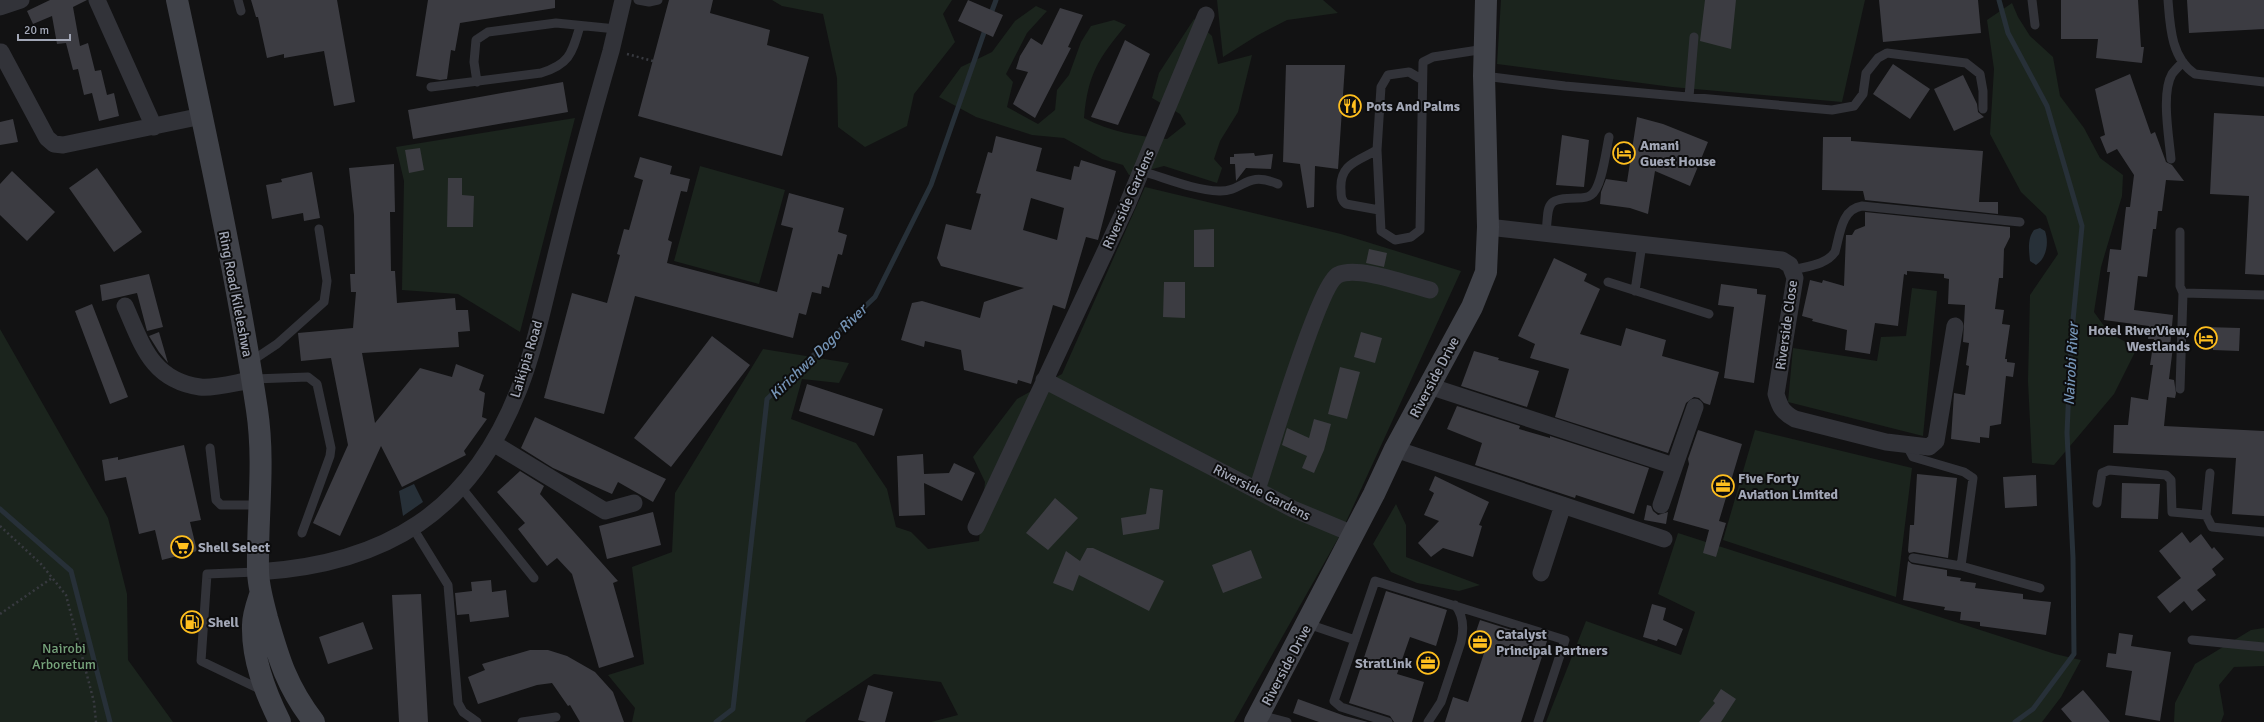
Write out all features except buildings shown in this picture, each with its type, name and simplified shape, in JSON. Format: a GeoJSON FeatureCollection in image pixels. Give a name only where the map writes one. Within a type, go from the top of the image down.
{"type":"FeatureCollection","features":[{"type":"Feature","properties":{"kind":"main road","name":"Ring Road Kileleshwa"},"geometry":{"type":"LineString","coordinates":[[177,0],[202,116],[257,413],[259,582]]}},
{"type":"Feature","properties":{"kind":"main road","name":"Riverside Drive"},"geometry":{"type":"LineString","coordinates":[[1257,718],[1308,624],[1395,449],[1472,307],[1486,272],[1488,227],[1484,76],[1486,0]]}},
{"type":"Feature","properties":{"kind":"main road"},"geometry":{"type":"LineString","coordinates":[[259,582],[253,624],[257,664],[265,692],[280,722]]}},
{"type":"Feature","properties":{"kind":"main road"},"geometry":{"type":"LineString","coordinates":[[259,582],[280,664],[299,703],[314,722]]}},
{"type":"Feature","properties":{"kind":"street"},"geometry":{"type":"LineString","coordinates":[[0,7],[21,0]]}},
{"type":"Feature","properties":{"kind":"street"},"geometry":{"type":"LineString","coordinates":[[97,0],[154,127]]}},
{"type":"Feature","properties":{"kind":"street","name":"Laikipia Road"},"geometry":{"type":"LineString","coordinates":[[259,582],[296,570],[328,563],[387,543],[413,528],[461,487],[474,473],[493,443],[519,389],[611,51],[623,0]]}},
{"type":"Feature","properties":{"kind":"street","name":"Riverside Gardens"},"geometry":{"type":"LineString","coordinates":[[976,527],[1127,205],[1206,15]]}},
{"type":"Feature","properties":{"kind":"street"},"geometry":{"type":"LineString","coordinates":[[1,52],[47,138],[54,144],[63,145],[202,116]]}},
{"type":"Feature","properties":{"kind":"street","name":"Riverside Close"},"geometry":{"type":"LineString","coordinates":[[1488,227],[1774,258],[1790,265],[1795,278],[1776,394],[1780,408],[1784,413],[1795,419],[1886,442],[1929,446],[1938,437],[1956,326]]}},
{"type":"Feature","properties":{"kind":"street"},"geometry":{"type":"LineString","coordinates":[[1257,490],[1307,338],[1333,279],[1342,273],[1361,273],[1430,290]]}},
{"type":"Feature","properties":{"kind":"street"},"geometry":{"type":"LineString","coordinates":[[125,306],[148,358],[159,370],[181,382],[201,387],[250,371]]}},
{"type":"Feature","properties":{"kind":"street","name":"Riverside Gardens"},"geometry":{"type":"LineString","coordinates":[[1044,380],[1294,509],[1353,534]]}},
{"type":"Feature","properties":{"kind":"street"},"geometry":{"type":"LineString","coordinates":[[1429,386],[1674,466]]}},
{"type":"Feature","properties":{"kind":"street"},"geometry":{"type":"LineString","coordinates":[[1661,505],[1694,406]]}},
{"type":"Feature","properties":{"kind":"street"},"geometry":{"type":"LineString","coordinates":[[493,443],[605,511],[634,503]]}},
{"type":"Feature","properties":{"kind":"street"},"geometry":{"type":"LineString","coordinates":[[1395,449],[1664,539]]}},
{"type":"Feature","properties":{"kind":"street"},"geometry":{"type":"LineString","coordinates":[[1541,573],[1563,505]]}},
{"type":"Feature","properties":{"kind":"lane"},"geometry":{"type":"LineString","coordinates":[[238,0],[241,12]]}},
{"type":"Feature","properties":{"kind":"lane"},"geometry":{"type":"LineString","coordinates":[[638,0],[649,2],[658,0]]}},
{"type":"Feature","properties":{"kind":"lane"},"geometry":{"type":"LineString","coordinates":[[2032,0],[2035,25]]}},
{"type":"Feature","properties":{"kind":"lane"},"geometry":{"type":"LineString","coordinates":[[2168,0],[2173,44],[2182,62],[2195,74],[2264,82]]}},
{"type":"Feature","properties":{"kind":"lane"},"geometry":{"type":"LineString","coordinates":[[477,82],[474,48],[476,40],[481,35],[488,32],[556,23],[616,29]]}},
{"type":"Feature","properties":{"kind":"lane"},"geometry":{"type":"LineString","coordinates":[[431,87],[541,73],[555,69],[568,59],[573,50],[580,26]]}},
{"type":"Feature","properties":{"kind":"lane"},"geometry":{"type":"LineString","coordinates":[[1688,97],[1694,37]]}},
{"type":"Feature","properties":{"kind":"lane"},"geometry":{"type":"LineString","coordinates":[[1422,79],[1408,72],[1388,75],[1381,87],[1378,150],[1380,231],[1395,240],[1410,237],[1420,230],[1423,62],[1433,57],[1485,49]]}},
{"type":"Feature","properties":{"kind":"lane"},"geometry":{"type":"LineString","coordinates":[[1484,76],[1565,86],[1832,110],[1854,106],[1863,94],[1866,73],[1878,58],[1887,53],[1966,63],[1980,74],[1983,90],[1983,109]]}},
{"type":"Feature","properties":{"kind":"lane"},"geometry":{"type":"LineString","coordinates":[[2171,159],[2167,107],[2168,85],[2172,74],[2182,62]]}},
{"type":"Feature","properties":{"kind":"lane"},"geometry":{"type":"LineString","coordinates":[[1546,233],[1549,206],[1554,200],[1559,198],[1583,198],[1591,196],[1597,189],[1609,138]]}},
{"type":"Feature","properties":{"kind":"lane"},"geometry":{"type":"LineString","coordinates":[[1378,150],[1347,166],[1340,178],[1341,197],[1346,204],[1379,210]]}},
{"type":"Feature","properties":{"kind":"lane"},"geometry":{"type":"LineString","coordinates":[[1141,171],[1218,191],[1255,179],[1269,180],[1278,184]]}},
{"type":"Feature","properties":{"kind":"lane"},"geometry":{"type":"LineString","coordinates":[[1793,270],[1825,262],[1831,258],[1835,252],[1847,213],[1854,208],[1862,206],[2020,222]]}},
{"type":"Feature","properties":{"kind":"lane"},"geometry":{"type":"LineString","coordinates":[[250,371],[277,344],[324,302],[327,281],[319,229]]}},
{"type":"Feature","properties":{"kind":"lane"},"geometry":{"type":"LineString","coordinates":[[2180,232],[2180,286],[2183,293],[2180,389]]}},
{"type":"Feature","properties":{"kind":"lane"},"geometry":{"type":"LineString","coordinates":[[1635,291],[1642,244]]}},
{"type":"Feature","properties":{"kind":"lane"},"geometry":{"type":"LineString","coordinates":[[1608,282],[1709,314]]}},
{"type":"Feature","properties":{"kind":"lane"},"geometry":{"type":"LineString","coordinates":[[2183,293],[2264,295]]}},
{"type":"Feature","properties":{"kind":"lane"},"geometry":{"type":"LineString","coordinates":[[250,371],[308,377],[317,384],[331,448],[330,456],[302,532]]}},
{"type":"Feature","properties":{"kind":"lane"},"geometry":{"type":"LineString","coordinates":[[1906,444],[1913,457],[1964,472],[1973,478],[1961,566]]}},
{"type":"Feature","properties":{"kind":"lane"},"geometry":{"type":"LineString","coordinates":[[210,448],[216,500],[221,505],[259,505]]}},
{"type":"Feature","properties":{"kind":"lane"},"geometry":{"type":"LineString","coordinates":[[2097,503],[2102,473],[2109,470],[2166,475],[2171,480],[2172,512],[2206,515]]}},
{"type":"Feature","properties":{"kind":"lane"},"geometry":{"type":"LineString","coordinates":[[2210,473],[2206,515],[2212,527],[2264,532]]}},
{"type":"Feature","properties":{"kind":"lane"},"geometry":{"type":"LineString","coordinates":[[461,487],[534,578]]}},
{"type":"Feature","properties":{"kind":"lane"},"geometry":{"type":"LineString","coordinates":[[413,528],[425,543],[448,584],[458,703],[463,712],[477,722]]}},
{"type":"Feature","properties":{"kind":"lane"},"geometry":{"type":"LineString","coordinates":[[1913,558],[1961,566],[2040,588]]}},
{"type":"Feature","properties":{"kind":"lane"},"geometry":{"type":"LineString","coordinates":[[259,582],[207,574],[201,661],[265,692]]}},
{"type":"Feature","properties":{"kind":"lane"},"geometry":{"type":"LineString","coordinates":[[1388,722],[1341,707],[1334,701],[1375,581],[1565,640],[1538,722]]}},
{"type":"Feature","properties":{"kind":"lane"},"geometry":{"type":"LineString","coordinates":[[1428,722],[1441,702],[1461,642],[1463,632],[1462,617],[1454,605]]}},
{"type":"Feature","properties":{"kind":"lane"},"geometry":{"type":"LineString","coordinates":[[1308,624],[1355,640]]}},
{"type":"Feature","properties":{"kind":"lane"},"geometry":{"type":"LineString","coordinates":[[2192,640],[2264,647]]}},
{"type":"Feature","properties":{"kind":"lane"},"geometry":{"type":"LineString","coordinates":[[522,722],[556,717]]}},
{"type":"Feature","properties":{"kind":"lane"},"geometry":{"type":"LineString","coordinates":[[1257,718],[1287,722]]}},
{"type":"Feature","properties":{"kind":"path"},"geometry":{"type":"LineString","coordinates":[[611,51],[653,61]]}},
{"type":"Feature","properties":{"kind":"path"},"geometry":{"type":"LineString","coordinates":[[0,526],[41,564],[66,595],[94,702],[96,722]]}},
{"type":"Feature","properties":{"kind":"path"},"geometry":{"type":"LineString","coordinates":[[0,614],[52,578]]}},
{"type":"Feature","properties":{"kind":"green space"},"geometry":{"type":"Polygon","coordinates":[[[772,0],[952,0],[943,14],[955,42],[914,94],[907,126],[865,147],[838,127],[837,78],[823,14],[782,6],[772,0]]]}},
{"type":"Feature","properties":{"kind":"green space"},"geometry":{"type":"Polygon","coordinates":[[[1217,0],[1323,0],[1338,13],[1287,20],[1258,35],[1223,57],[1217,0]]]}},
{"type":"Feature","properties":{"kind":"green space"},"geometry":{"type":"Polygon","coordinates":[[[1501,0],[1865,0],[1842,102],[1672,87],[1497,64],[1501,0]]]}},
{"type":"Feature","properties":{"kind":"green space"},"geometry":{"type":"Polygon","coordinates":[[[2012,3],[2018,17],[2030,36],[2053,57],[2060,96],[2084,128],[2100,158],[2123,175],[2122,196],[2101,267],[2094,312],[2109,333],[2137,348],[2114,394],[2054,465],[2032,463],[2028,381],[2030,295],[2058,254],[2046,216],[2021,192],[1990,134],[1994,69],[1987,20],[2012,3]]]}},
{"type":"Feature","properties":{"kind":"green space"},"geometry":{"type":"Polygon","coordinates":[[[1036,6],[1047,11],[1027,33],[1006,74],[1013,82],[1007,107],[1038,124],[1055,110],[1057,90],[1069,75],[1081,42],[1091,26],[1114,20],[1126,25],[1101,58],[1096,68],[1088,90],[1084,118],[1104,127],[1135,135],[1167,139],[1186,124],[1180,114],[1152,98],[1159,73],[1194,19],[1212,36],[1218,64],[1252,55],[1238,112],[1220,141],[1214,159],[1222,168],[1217,183],[1164,166],[1129,175],[1123,165],[1102,159],[1064,138],[1032,135],[976,117],[939,97],[961,67],[992,52],[1015,21],[1036,6]]]}},
{"type":"Feature","properties":{"kind":"green space"},"geometry":{"type":"Polygon","coordinates":[[[575,118],[520,332],[458,294],[402,290],[404,181],[396,147],[575,118]]]}},
{"type":"Feature","properties":{"kind":"green space"},"geometry":{"type":"Polygon","coordinates":[[[700,166],[785,190],[759,284],[674,261],[700,166]]]}},
{"type":"Feature","properties":{"kind":"green space"},"geometry":{"type":"Polygon","coordinates":[[[1145,187],[1341,234],[1461,271],[1340,535],[1234,722],[931,722],[958,715],[941,682],[874,674],[807,719],[805,722],[632,722],[635,708],[608,675],[644,664],[632,567],[672,552],[675,493],[763,349],[849,363],[839,383],[802,379],[791,419],[856,443],[887,489],[896,527],[911,532],[928,549],[979,541],[985,482],[973,457],[1017,399],[1062,374],[1145,187]]]}},
{"type":"Feature","properties":{"kind":"green space"},"geometry":{"type":"Polygon","coordinates":[[[1912,288],[1937,291],[1923,436],[1788,402],[1793,348],[1877,361],[1881,337],[1906,336],[1912,288]]]}},
{"type":"Feature","properties":{"kind":"green space","name":"Nairobi Arboretum"},"geometry":{"type":"Polygon","coordinates":[[[0,329],[108,518],[127,594],[128,660],[173,722],[0,722],[0,329]]]}},
{"type":"Feature","properties":{"kind":"green space"},"geometry":{"type":"Polygon","coordinates":[[[1755,430],[1912,468],[1896,597],[1723,540],[1755,430]]]}},
{"type":"Feature","properties":{"kind":"green space"},"geometry":{"type":"Polygon","coordinates":[[[1396,504],[1406,525],[1406,557],[1480,585],[1459,591],[1417,583],[1391,572],[1373,544],[1396,504]]]}},
{"type":"Feature","properties":{"kind":"green space"},"geometry":{"type":"Polygon","coordinates":[[[1678,533],[2055,654],[2081,660],[2061,697],[2042,722],[1546,722],[1586,621],[1681,655],[1695,612],[1658,594],[1678,533]]]}},
{"type":"Feature","properties":{"kind":"green space"},"geometry":{"type":"Polygon","coordinates":[[[2264,628],[2264,666],[2234,667],[2219,685],[2224,714],[2221,722],[2174,722],[2175,703],[2195,664],[2251,630],[2264,628]]]}},
{"type":"Feature","properties":{"kind":"shaded area"},"geometry":{"type":"Polygon","coordinates":[[[2040,228],[2045,231],[2047,245],[2043,258],[2036,265],[2030,261],[2029,241],[2034,230],[2040,228]]]}},
{"type":"Feature","properties":{"kind":"shaded area"},"geometry":{"type":"Polygon","coordinates":[[[414,484],[423,502],[403,516],[399,491],[414,484]]]}},
{"type":"Feature","properties":{"kind":"waterway","name":"Kirichwa Dogo River"},"geometry":{"type":"LineString","coordinates":[[990,16],[996,0]]}},
{"type":"Feature","properties":{"kind":"waterway","name":"Nairobi River"},"geometry":{"type":"LineString","coordinates":[[1999,0],[2008,33],[2047,106],[2082,226],[2071,341],[2067,433],[2073,558],[2074,654],[2033,709],[2015,722]]}},
{"type":"Feature","properties":{"kind":"waterway","name":"Kirichwa Dogo River"},"geometry":{"type":"LineString","coordinates":[[716,722],[733,709],[767,399],[875,297],[931,185],[986,27]]}},
{"type":"Feature","properties":{"kind":"waterway"},"geometry":{"type":"LineString","coordinates":[[0,509],[71,571],[110,722]]}},
{"type":"Feature","properties":{"kind":"place","name":"Pots And Palms"},"geometry":{"type":"Point","coordinates":[1350,106]}},
{"type":"Feature","properties":{"kind":"place","name":"Amani Guest House"},"geometry":{"type":"Point","coordinates":[1624,153]}},
{"type":"Feature","properties":{"kind":"place","name":"Hotel RiverView, Westlands"},"geometry":{"type":"Point","coordinates":[2206,338]}},
{"type":"Feature","properties":{"kind":"place","name":"Five Forty Aviation Limited"},"geometry":{"type":"Point","coordinates":[1723,486]}},
{"type":"Feature","properties":{"kind":"place","name":"Shell Select"},"geometry":{"type":"Point","coordinates":[182,547]}},
{"type":"Feature","properties":{"kind":"place","name":"Shell"},"geometry":{"type":"Point","coordinates":[192,622]}},
{"type":"Feature","properties":{"kind":"place","name":"Catalyst Principal Partners"},"geometry":{"type":"Point","coordinates":[1480,642]}},
{"type":"Feature","properties":{"kind":"place","name":"StratLink"},"geometry":{"type":"Point","coordinates":[1428,663]}}]}
